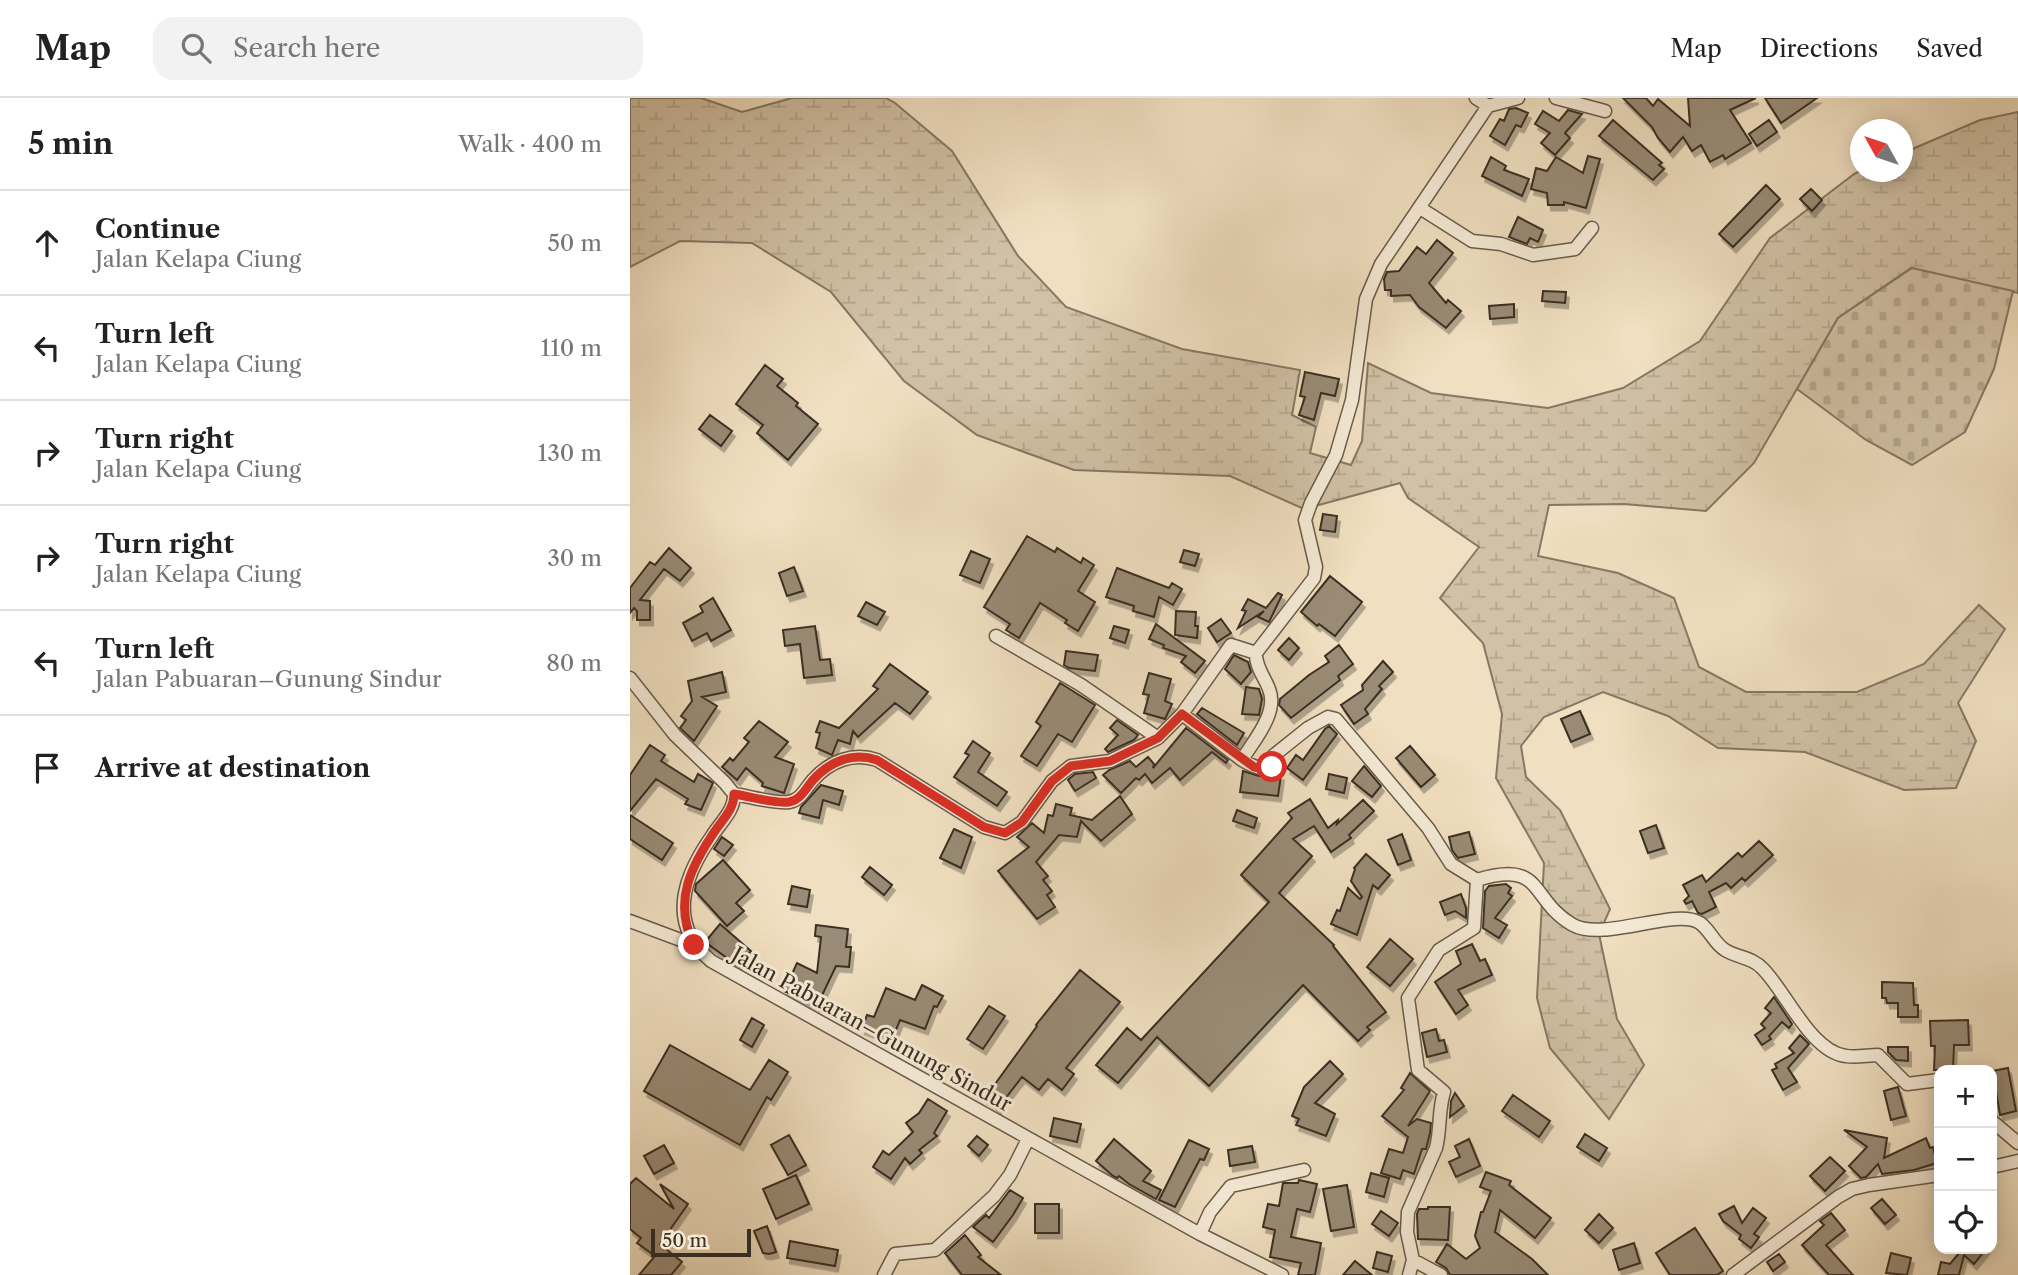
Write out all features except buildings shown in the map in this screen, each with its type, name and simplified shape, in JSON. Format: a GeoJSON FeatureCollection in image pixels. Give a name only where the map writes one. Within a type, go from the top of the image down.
{"type":"FeatureCollection","features":[{"type":"Feature","properties":{"kind":"street"},"geometry":{"type":"LineString","coordinates":[[1476,98],[1488,106]]}},
{"type":"Feature","properties":{"kind":"street"},"geometry":{"type":"LineString","coordinates":[[1242,760],[1269,715],[1271,704],[1271,693],[1255,660],[1256,653],[1314,578],[1316,567],[1305,520],[1336,455],[1352,400],[1366,299],[1381,264],[1488,106],[1518,98]]}},
{"type":"Feature","properties":{"kind":"street"},"geometry":{"type":"LineString","coordinates":[[1556,98],[1605,111]]}},
{"type":"Feature","properties":{"kind":"street"},"geometry":{"type":"LineString","coordinates":[[1420,208],[1472,241],[1501,244],[1533,255],[1574,249],[1592,228]]}},
{"type":"Feature","properties":{"kind":"street"},"geometry":{"type":"LineString","coordinates":[[996,636],[1081,685],[1158,738]]}},
{"type":"Feature","properties":{"kind":"street"},"geometry":{"type":"LineString","coordinates":[[630,678],[675,735],[734,794],[788,803],[799,799],[813,780],[830,765],[840,760],[864,756],[877,760],[984,827],[1005,833],[1022,822],[1052,781],[1071,766],[1110,761],[1158,738],[1182,714],[1231,645],[1256,653]]}},
{"type":"Feature","properties":{"kind":"street"},"geometry":{"type":"LineString","coordinates":[[1182,714],[1242,760],[1262,769],[1272,767],[1273,756],[1308,728],[1328,717],[1336,719],[1427,828],[1451,864],[1477,880]]}},
{"type":"Feature","properties":{"kind":"street"},"geometry":{"type":"LineString","coordinates":[[694,945],[685,924],[685,886],[702,850],[732,807],[734,794]]}},
{"type":"Feature","properties":{"kind":"street"},"geometry":{"type":"LineString","coordinates":[[1477,880],[1501,872],[1521,876],[1532,882],[1553,908],[1573,925],[1582,928],[1620,928],[1677,918],[1700,923],[1727,952],[1749,958],[1763,968],[1808,1029],[1826,1047],[1844,1056],[1878,1055],[1908,1084],[1934,1081]]}},
{"type":"Feature","properties":{"kind":"street"},"geometry":{"type":"LineString","coordinates":[[1409,1275],[1413,1260],[1407,1232],[1408,1212],[1436,1148],[1439,1137],[1439,1106],[1444,1092],[1418,1070],[1408,998],[1439,950],[1474,928],[1477,880]]}},
{"type":"Feature","properties":{"kind":"street"},"geometry":{"type":"LineString","coordinates":[[630,921],[694,945]]}},
{"type":"Feature","properties":{"kind":"street","name":"Jalan Pabuaran–Gunung Sindur"},"geometry":{"type":"LineString","coordinates":[[694,945],[710,961],[1200,1234],[1282,1275]]}},
{"type":"Feature","properties":{"kind":"street"},"geometry":{"type":"LineString","coordinates":[[1997,1125],[2018,1143]]}},
{"type":"Feature","properties":{"kind":"street"},"geometry":{"type":"LineString","coordinates":[[884,1275],[895,1254],[935,1250],[994,1196],[1010,1175],[1028,1139]]}},
{"type":"Feature","properties":{"kind":"street"},"geometry":{"type":"LineString","coordinates":[[1997,1166],[2018,1161]]}},
{"type":"Feature","properties":{"kind":"street"},"geometry":{"type":"LineString","coordinates":[[1200,1234],[1210,1212],[1231,1186],[1304,1170]]}},
{"type":"Feature","properties":{"kind":"street"},"geometry":{"type":"LineString","coordinates":[[1733,1275],[1852,1189],[1934,1176]]}},
{"type":"Feature","properties":{"kind":"street"},"geometry":{"type":"LineString","coordinates":[[1413,1260],[1441,1275]]}},
{"type":"Feature","properties":{"kind":"green space"},"geometry":{"type":"Polygon","coordinates":[[[630,98],[701,98],[742,112],[792,98],[886,98],[952,151],[1018,256],[1066,307],[1182,349],[1300,370],[1292,415],[1316,427],[1310,453],[1351,465],[1362,441],[1368,363],[1431,393],[1548,408],[1623,388],[1700,341],[1770,238],[1850,177],[1850,182],[1913,182],[1913,149],[1980,120],[2018,112],[2018,293],[1911,268],[1838,318],[1754,463],[1706,511],[1624,504],[1549,505],[1538,556],[1618,573],[1674,598],[1699,667],[1746,692],[1857,692],[1924,664],[1979,605],[2005,629],[1958,703],[1976,741],[1956,788],[1904,790],[1805,752],[1718,748],[1668,716],[1603,692],[1544,717],[1521,746],[1526,777],[1560,810],[1610,909],[1599,934],[1617,1019],[1644,1065],[1609,1119],[1550,1048],[1537,998],[1544,863],[1496,778],[1502,714],[1483,643],[1440,598],[1479,547],[1408,498],[1400,483],[1304,509],[1230,476],[1074,470],[977,435],[904,381],[831,292],[752,243],[680,241],[630,267],[630,98]]]}},
{"type":"Feature","properties":{"kind":"green space"},"geometry":{"type":"Polygon","coordinates":[[[1912,268],[2013,291],[1994,369],[1965,432],[1912,465],[1866,440],[1797,389],[1838,318],[1912,268]]]}},
{"type":"Feature","properties":{"kind":"route"},"geometry":{"type":"LineString","coordinates":[[694,945],[685,924],[685,886],[702,850],[732,807],[734,794],[788,803],[799,799],[813,780],[840,760],[864,756],[877,760],[984,827],[1005,833],[1022,822],[1052,781],[1071,766],[1110,761],[1158,738],[1182,714],[1242,760],[1262,769],[1272,767]]}}]}
